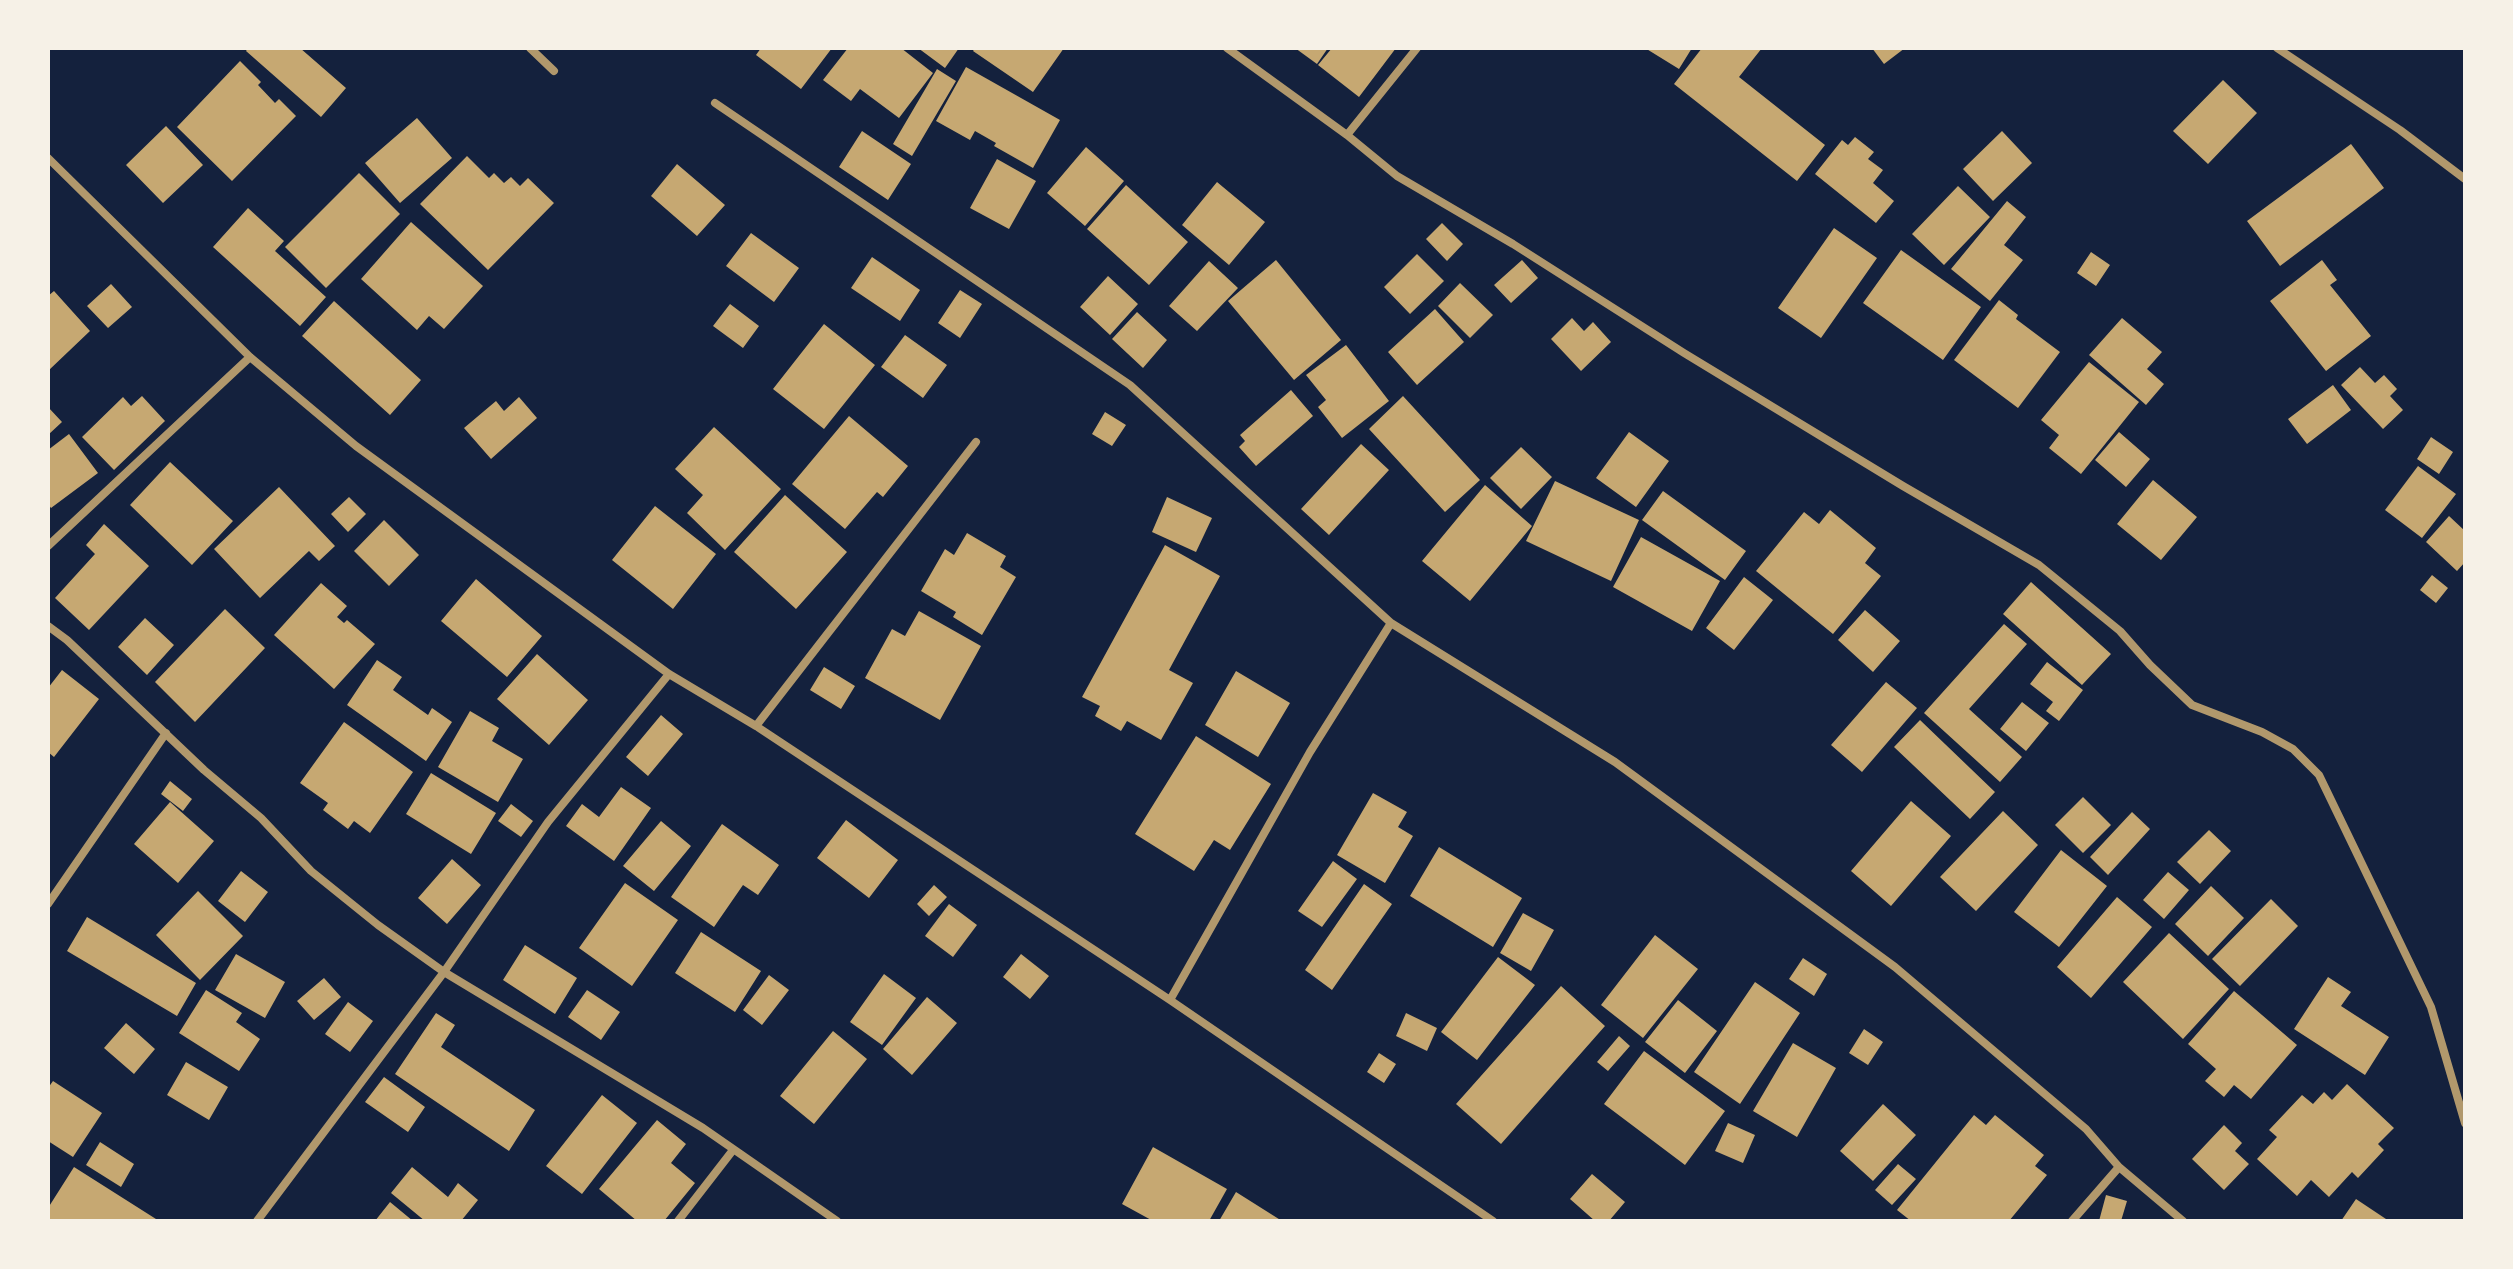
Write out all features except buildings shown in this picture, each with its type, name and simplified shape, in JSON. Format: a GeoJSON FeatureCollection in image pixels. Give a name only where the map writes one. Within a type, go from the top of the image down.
{"type":"FeatureCollection","features":[{"type":"Feature","properties":{"kind":"street"},"geometry":{"type":"LineString","coordinates":[[530,48],[554,71]]}},
{"type":"Feature","properties":{"kind":"street"},"geometry":{"type":"LineString","coordinates":[[1227,48],[1347,135],[1397,176],[1903,486],[2039,565],[2120,631],[2192,705],[2262,732],[2293,749],[2319,775],[2431,1007],[2465,1123]]}},
{"type":"Feature","properties":{"kind":"street"},"geometry":{"type":"LineString","coordinates":[[1347,135],[1417,48]]}},
{"type":"Feature","properties":{"kind":"street"},"geometry":{"type":"LineString","coordinates":[[2277,48],[2400,130],[2465,179]]}},
{"type":"Feature","properties":{"kind":"street"},"geometry":{"type":"LineString","coordinates":[[715,103],[1130,385],[1391,623],[1615,762],[1895,967],[2086,1129],[2119,1167],[2183,1221]]}},
{"type":"Feature","properties":{"kind":"street"},"geometry":{"type":"LineString","coordinates":[[48,158],[250,357],[356,446],[669,674],[756,726],[1170,1000],[1493,1221]]}},
{"type":"Feature","properties":{"kind":"street"},"geometry":{"type":"LineString","coordinates":[[48,546],[250,357]]}},
{"type":"Feature","properties":{"kind":"street"},"geometry":{"type":"LineString","coordinates":[[756,726],[976,442]]}},
{"type":"Feature","properties":{"kind":"street"},"geometry":{"type":"LineString","coordinates":[[1170,1000],[1310,752],[1391,623]]}},
{"type":"Feature","properties":{"kind":"street"},"geometry":{"type":"LineString","coordinates":[[48,626],[67,640],[204,770],[261,818],[311,871],[444,972],[703,1128],[837,1221]]}},
{"type":"Feature","properties":{"kind":"street"},"geometry":{"type":"LineString","coordinates":[[257,1221],[444,972],[548,822],[669,674]]}},
{"type":"Feature","properties":{"kind":"street"},"geometry":{"type":"LineString","coordinates":[[48,904],[166,733]]}},
{"type":"Feature","properties":{"kind":"street"},"geometry":{"type":"LineString","coordinates":[[678,1221],[733,1150]]}},
{"type":"Feature","properties":{"kind":"street"},"geometry":{"type":"LineString","coordinates":[[2072,1221],[2119,1167]]}}]}
